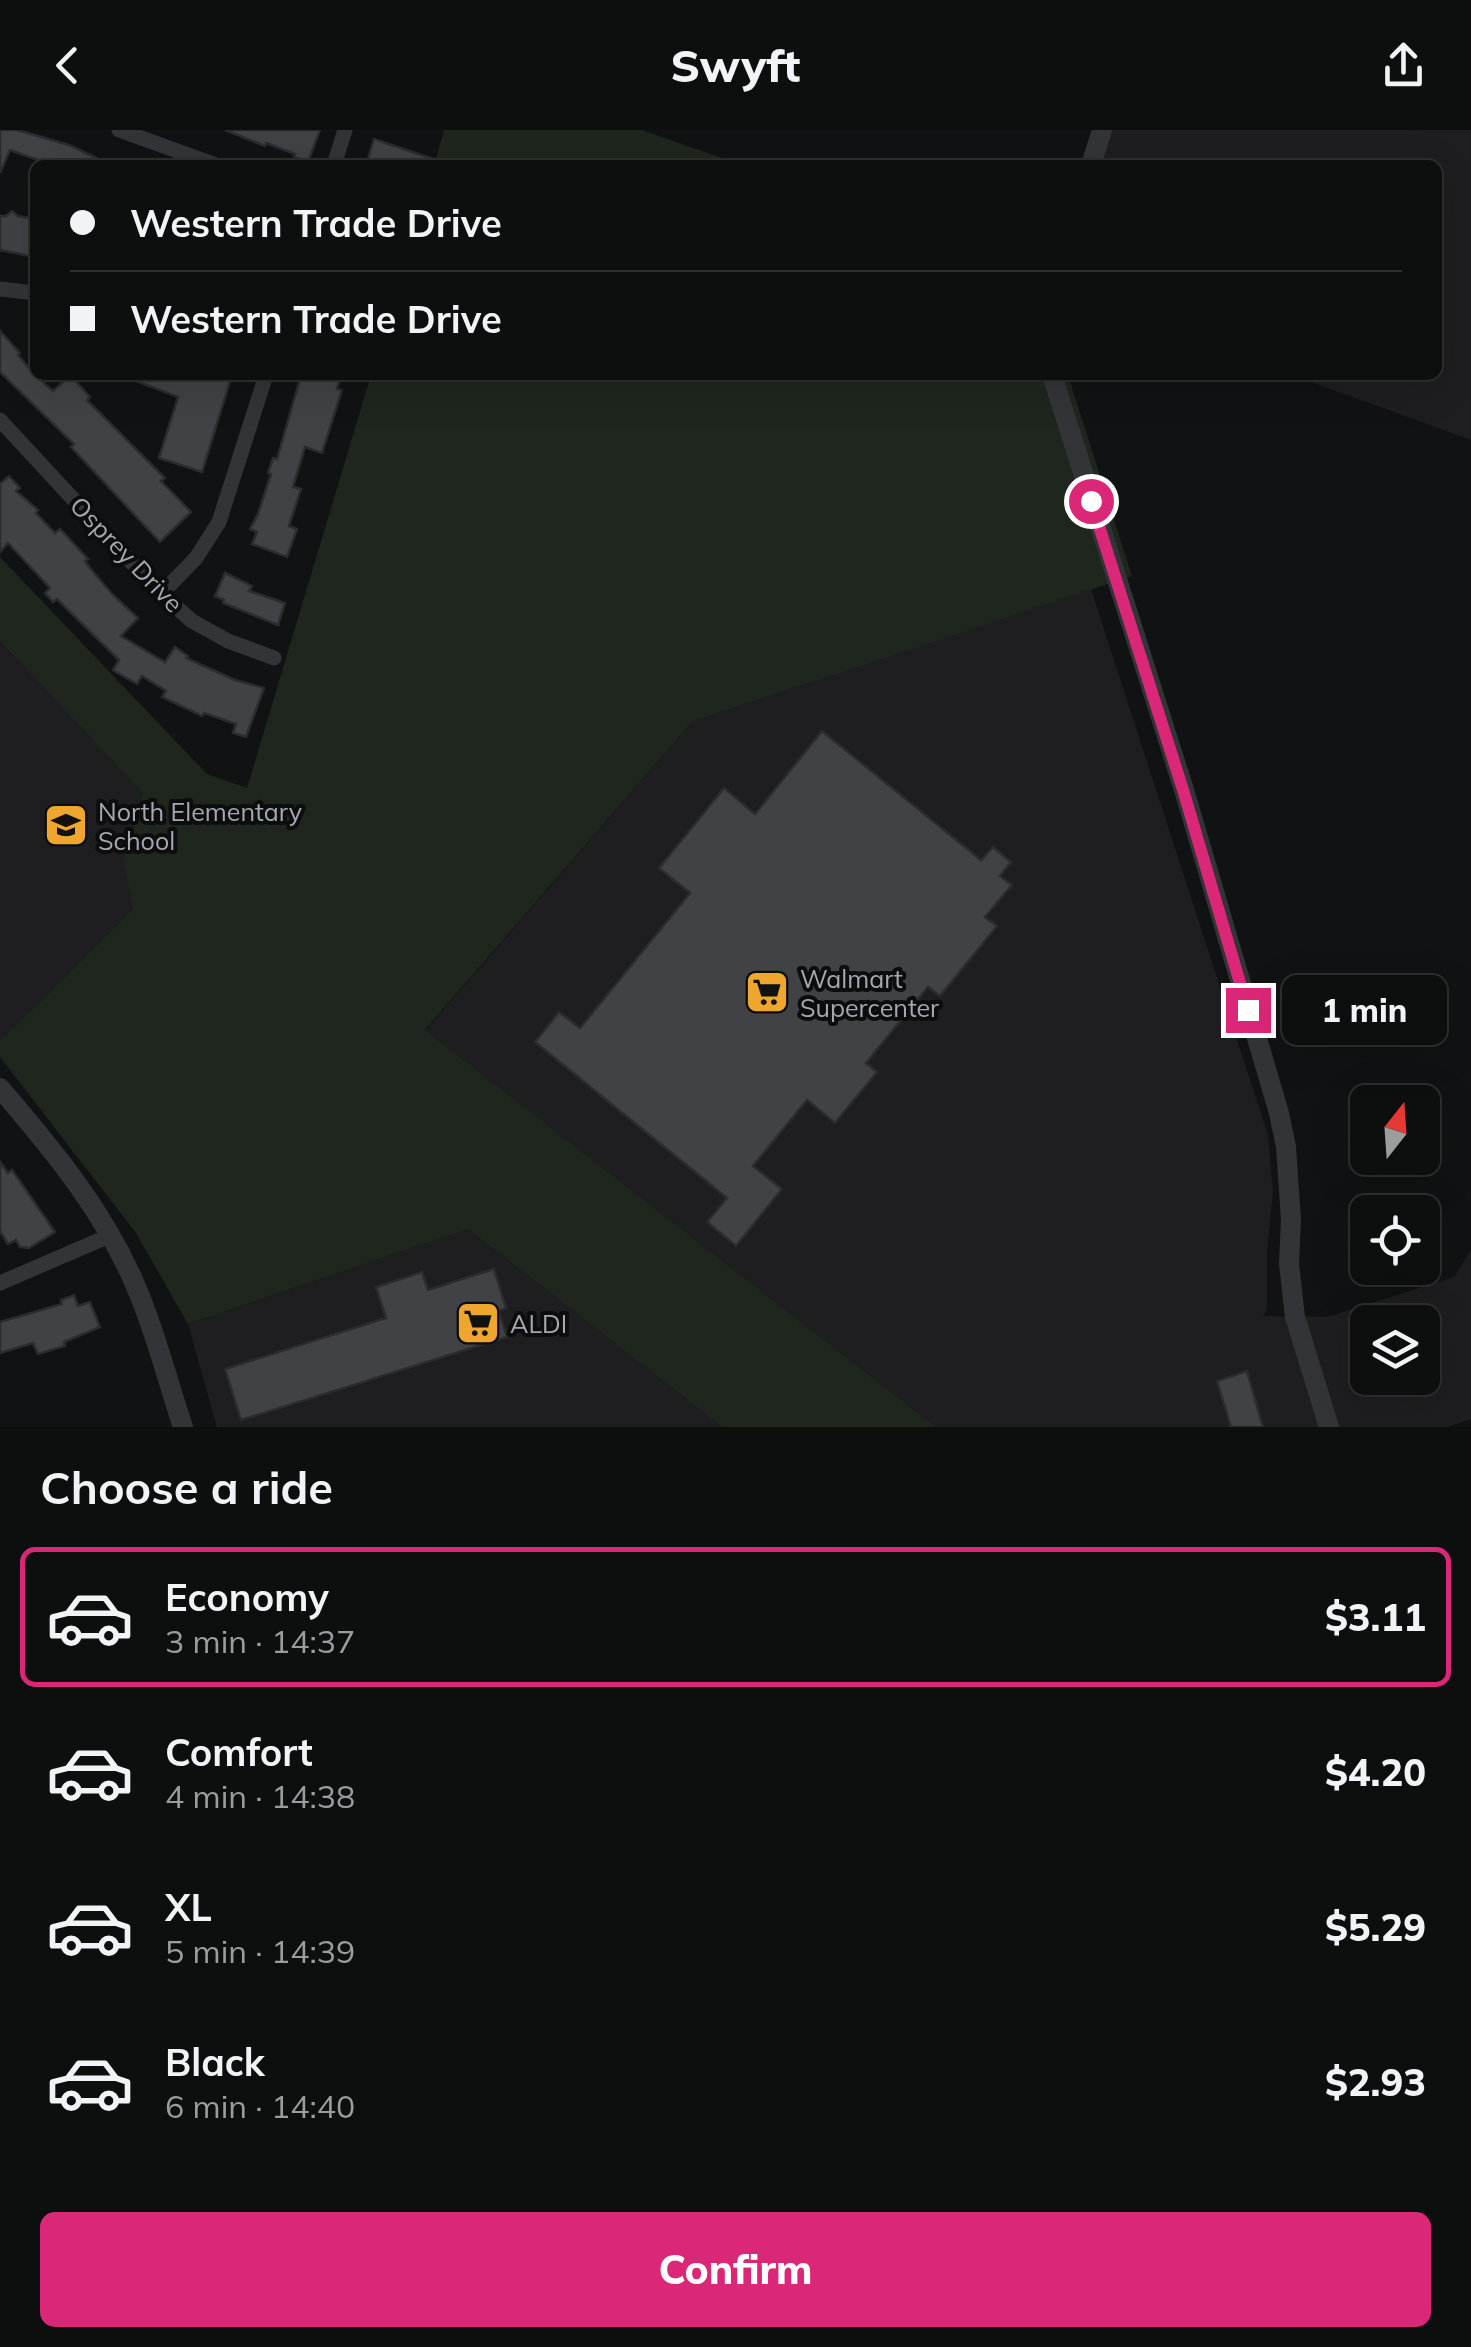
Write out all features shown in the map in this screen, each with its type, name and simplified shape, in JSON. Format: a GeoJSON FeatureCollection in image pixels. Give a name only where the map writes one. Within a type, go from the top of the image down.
{"type":"FeatureCollection","features":[{"type":"Feature","properties":{"kind":"street"},"geometry":{"type":"LineString","coordinates":[[119,130],[202,160]]}},
{"type":"Feature","properties":{"kind":"street"},"geometry":{"type":"LineString","coordinates":[[336,160],[345,130]]}},
{"type":"Feature","properties":{"kind":"street"},"geometry":{"type":"LineString","coordinates":[[1093,160],[1102,130]]}},
{"type":"Feature","properties":{"kind":"street"},"geometry":{"type":"LineString","coordinates":[[0,288],[30,292]]}},
{"type":"Feature","properties":{"kind":"street"},"geometry":{"type":"LineString","coordinates":[[162,594],[196,558],[218,522],[264,380]]}},
{"type":"Feature","properties":{"kind":"street"},"geometry":{"type":"LineString","coordinates":[[1054,380],[1184,793],[1279,1113],[1286,1147],[1291,1220],[1289,1264],[1295,1317],[1328,1427]]}},
{"type":"Feature","properties":{"kind":"street","name":"Osprey Drive"},"geometry":{"type":"LineString","coordinates":[[0,420],[162,594],[192,620],[228,641],[274,658]]}},
{"type":"Feature","properties":{"kind":"street"},"geometry":{"type":"LineString","coordinates":[[0,1088],[52,1149],[110,1236],[139,1292],[183,1427]]}},
{"type":"Feature","properties":{"kind":"street"},"geometry":{"type":"LineString","coordinates":[[0,1283],[110,1236]]}},
{"type":"Feature","properties":{"kind":"shaded area"},"geometry":{"type":"Polygon","coordinates":[[[444,130],[642,130],[728,160],[435,160],[444,130]]]}},
{"type":"Feature","properties":{"kind":"shaded area"},"geometry":{"type":"Polygon","coordinates":[[[1093,130],[1471,130],[1471,440],[1306,380],[1442,380],[1442,160],[1084,160],[1093,130]]]}},
{"type":"Feature","properties":{"kind":"shaded area"},"geometry":{"type":"Polygon","coordinates":[[[369,380],[1070,380],[1132,576],[692,722],[425,1030],[936,1427],[723,1427],[468,1229],[188,1324],[136,1233],[0,1057],[0,1041],[133,909],[123,858],[143,793],[0,641],[0,557],[207,774],[247,788],[369,380]]]}},
{"type":"Feature","properties":{"kind":"shaded area"},"geometry":{"type":"Polygon","coordinates":[[[1091,589],[1268,1135],[1273,1191],[1267,1309],[1263,1316],[1327,1317],[1350,1310],[1350,1395],[1440,1395],[1440,1305],[1365,1305],[1440,1285],[1440,1281],[1454,1277],[1471,1250],[1471,1419],[1447,1427],[936,1427],[425,1031],[692,722],[1091,589]]]}},
{"type":"Feature","properties":{"kind":"shaded area","name":"North Elementary School"},"geometry":{"type":"Polygon","coordinates":[[[0,641],[143,792],[123,858],[134,908],[0,1041],[0,641]]]}},
{"type":"Feature","properties":{"kind":"shaded area"},"geometry":{"type":"Polygon","coordinates":[[[468,1229],[723,1427],[217,1427],[188,1324],[468,1229]]]}},
{"type":"Feature","properties":{"kind":"building"},"geometry":{"type":"Polygon","coordinates":[[[0,130],[17,130],[69,145],[100,160],[38,160],[10,150],[0,173],[0,130]]]}},
{"type":"Feature","properties":{"kind":"building"},"geometry":{"type":"Polygon","coordinates":[[[225,130],[320,130],[309,160],[266,143],[265,146],[225,130]]]}},
{"type":"Feature","properties":{"kind":"building"},"geometry":{"type":"Polygon","coordinates":[[[374,139],[436,160],[368,160],[374,139]]]}},
{"type":"Feature","properties":{"kind":"building"},"geometry":{"type":"Polygon","coordinates":[[[12,211],[30,218],[30,256],[0,250],[0,216],[12,211]]]}},
{"type":"Feature","properties":{"kind":"building"},"geometry":{"type":"Polygon","coordinates":[[[0,331],[30,369],[30,380],[41,380],[53,391],[65,380],[75,380],[90,397],[87,400],[165,478],[161,481],[191,512],[160,542],[71,447],[74,444],[0,372],[0,331]]]}},
{"type":"Feature","properties":{"kind":"building"},"geometry":{"type":"Polygon","coordinates":[[[134,380],[230,380],[202,472],[159,458],[178,397],[134,380]]]}},
{"type":"Feature","properties":{"kind":"building"},"geometry":{"type":"Polygon","coordinates":[[[300,380],[340,380],[337,389],[342,390],[322,453],[305,447],[293,487],[301,489],[289,526],[297,529],[287,557],[252,544],[257,532],[250,529],[271,474],[268,473],[273,458],[277,459],[300,380]]]}},
{"type":"Feature","properties":{"kind":"building"},"geometry":{"type":"Polygon","coordinates":[[[9,476],[20,488],[16,491],[38,510],[36,513],[55,533],[60,529],[88,559],[85,561],[113,595],[138,618],[121,636],[165,662],[175,647],[186,658],[264,688],[246,737],[233,733],[236,724],[204,713],[202,716],[162,697],[166,691],[142,676],[137,684],[113,670],[119,660],[57,599],[53,602],[45,593],[50,588],[8,543],[0,552],[0,484],[9,476]]]}},
{"type":"Feature","properties":{"kind":"building"},"geometry":{"type":"Polygon","coordinates":[[[225,573],[252,586],[249,591],[285,603],[278,625],[223,603],[215,596],[225,573]]]}},
{"type":"Feature","properties":{"kind":"building","name":"Walmart Supercenter"},"geometry":{"type":"Polygon","coordinates":[[[822,731],[981,860],[993,847],[1011,862],[1000,876],[1012,885],[985,917],[997,926],[940,996],[928,987],[866,1063],[877,1072],[835,1123],[807,1100],[753,1166],[782,1189],[736,1246],[707,1222],[727,1198],[535,1042],[559,1012],[580,1028],[690,893],[659,868],[724,788],[755,814],[822,731]]]}},
{"type":"Feature","properties":{"kind":"building"},"geometry":{"type":"Polygon","coordinates":[[[0,1162],[8,1173],[12,1170],[55,1232],[29,1248],[20,1247],[16,1240],[8,1244],[0,1231],[0,1162]]]}},
{"type":"Feature","properties":{"kind":"building"},"geometry":{"type":"Polygon","coordinates":[[[494,1269],[506,1308],[499,1311],[507,1337],[241,1420],[225,1369],[386,1318],[376,1287],[422,1272],[428,1290],[494,1269]]]}},
{"type":"Feature","properties":{"kind":"building"},"geometry":{"type":"Polygon","coordinates":[[[74,1295],[78,1306],[90,1302],[100,1327],[64,1342],[65,1346],[38,1354],[33,1343],[0,1353],[0,1322],[62,1304],[61,1300],[74,1295]]]}},
{"type":"Feature","properties":{"kind":"building"},"geometry":{"type":"Polygon","coordinates":[[[1247,1371],[1263,1427],[1231,1427],[1217,1381],[1247,1371]]]}},
{"type":"Feature","properties":{"kind":"place","name":"North Elementary School"},"geometry":{"type":"Point","coordinates":[66,825]}},
{"type":"Feature","properties":{"kind":"place","name":"Walmart Supercenter"},"geometry":{"type":"Point","coordinates":[767,992]}},
{"type":"Feature","properties":{"kind":"place","name":"ALDI"},"geometry":{"type":"Point","coordinates":[478,1323]}},
{"type":"Feature","properties":{"kind":"route"},"geometry":{"type":"LineString","coordinates":[[1091,501],[1248,1010]]}}]}
